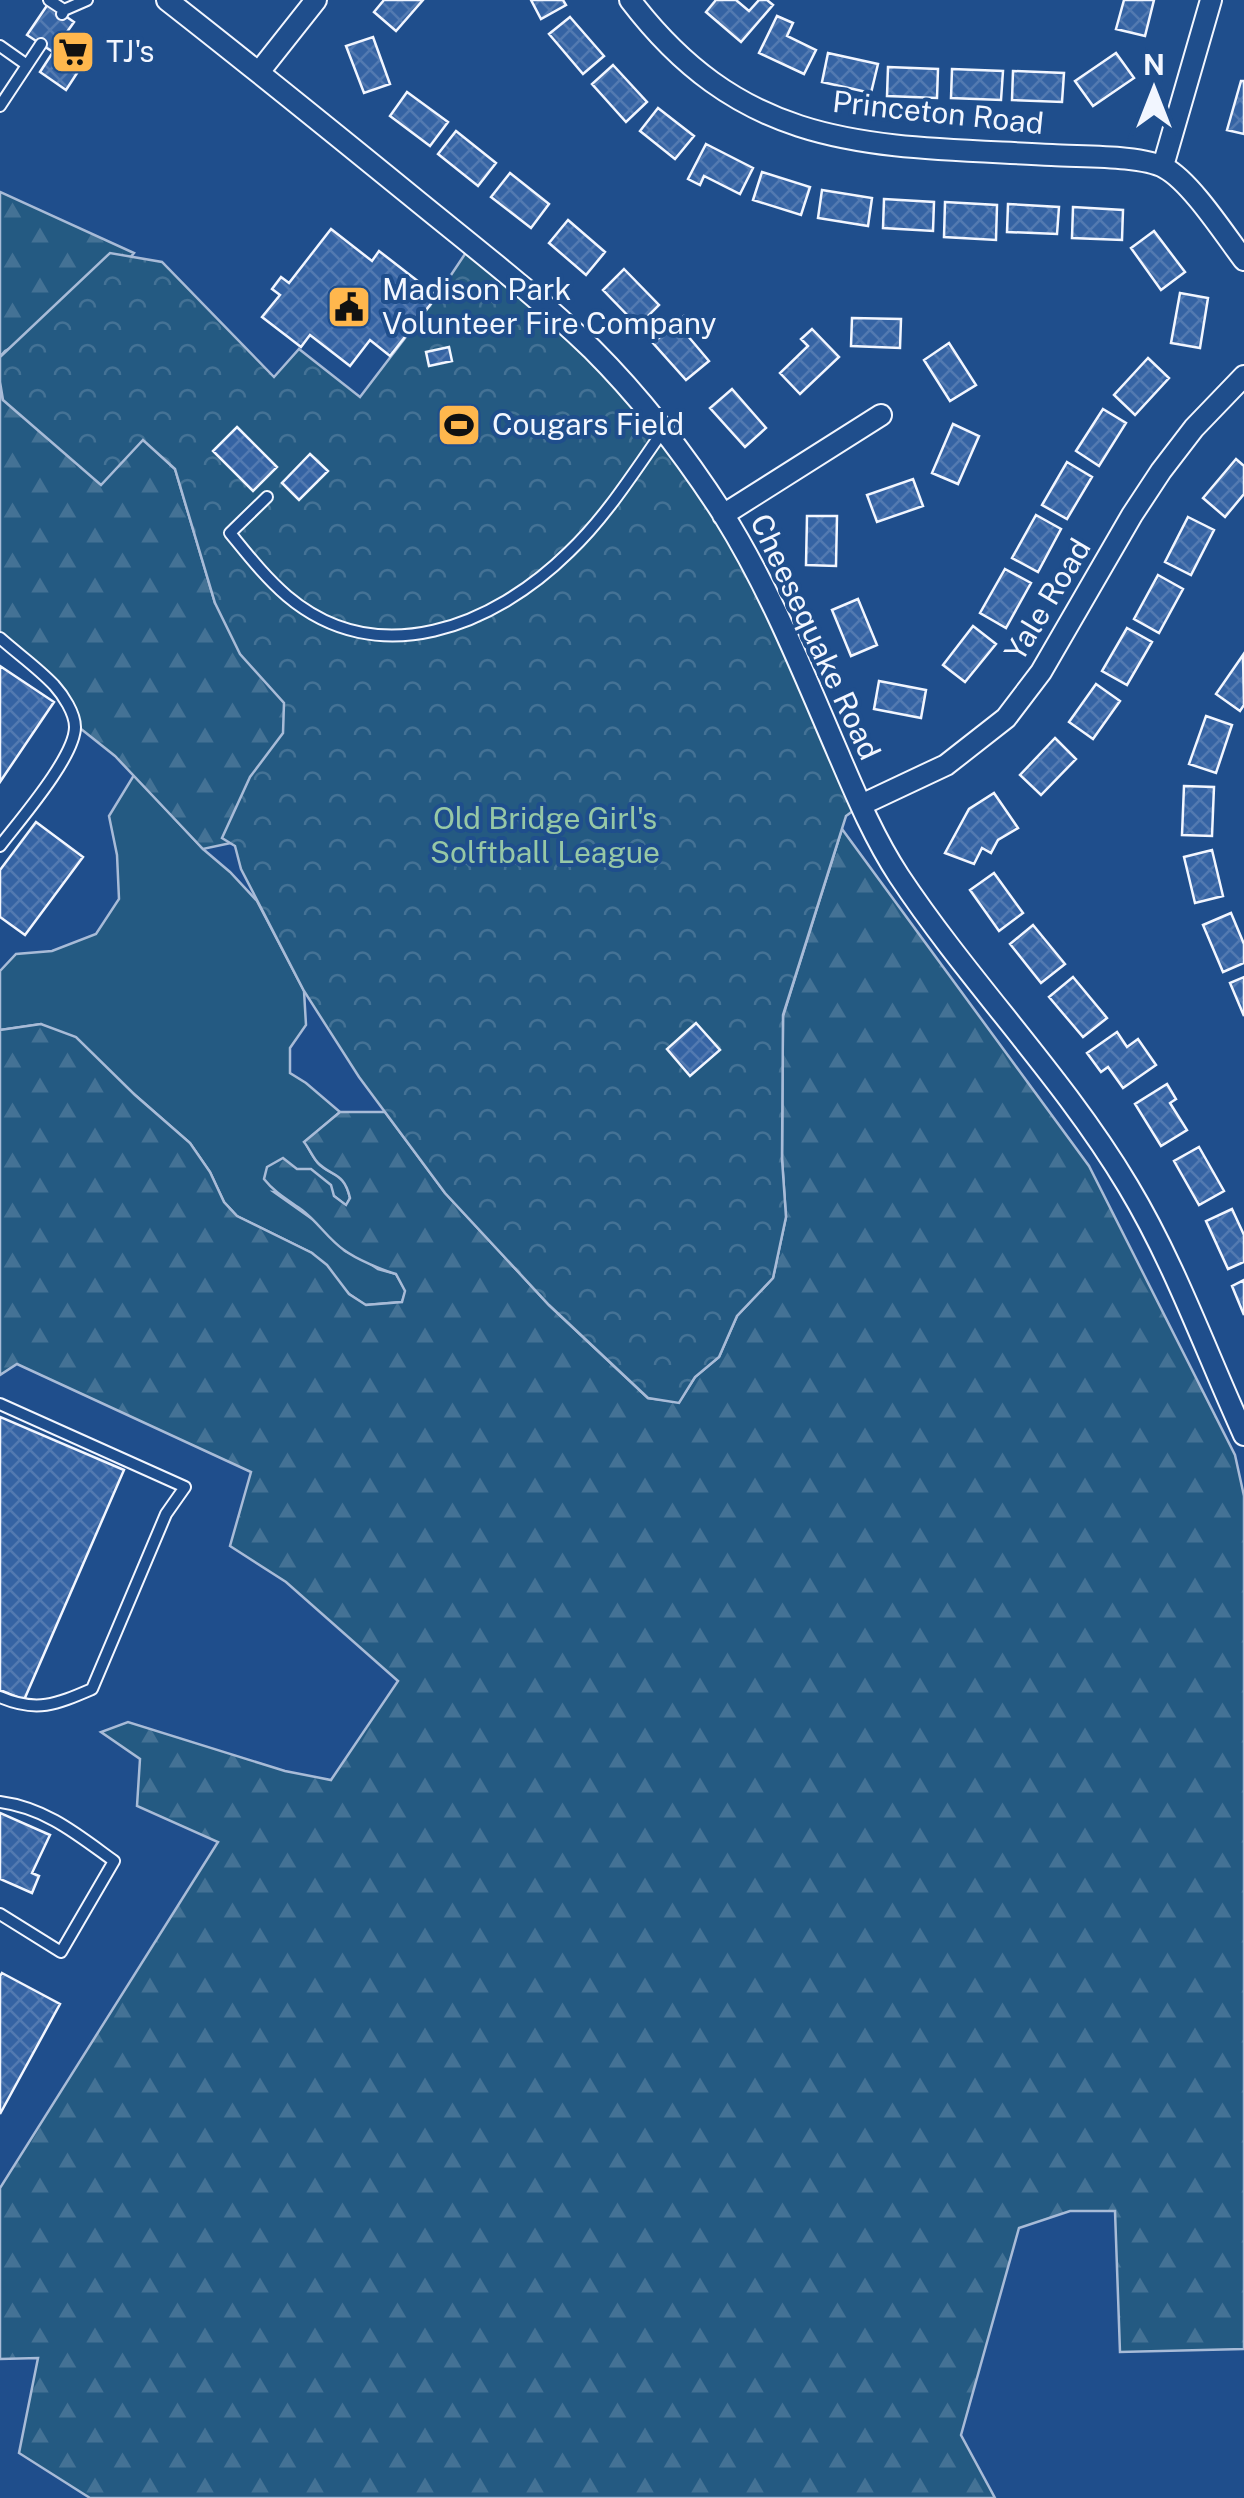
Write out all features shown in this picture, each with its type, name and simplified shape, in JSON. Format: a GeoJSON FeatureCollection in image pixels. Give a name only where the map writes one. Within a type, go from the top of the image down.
{"type":"FeatureCollection","features":[{"type":"Feature","properties":{"kind":"street","name":"Cheesequake Road"},"geometry":{"type":"LineString","coordinates":[[167,0],[510,277],[607,365],[663,431],[723,514],[760,576],[861,805],[899,875],[966,971],[1073,1105],[1126,1183],[1163,1250],[1244,1435]]}},
{"type":"Feature","properties":{"kind":"street"},"geometry":{"type":"LineString","coordinates":[[259,72],[316,0]]}},
{"type":"Feature","properties":{"kind":"street","name":"Princeton Road"},"geometry":{"type":"LineString","coordinates":[[630,0],[678,56],[715,86],[767,115],[799,127],[890,145],[1124,158],[1164,166]]}},
{"type":"Feature","properties":{"kind":"street"},"geometry":{"type":"LineString","coordinates":[[1211,0],[1164,166],[1180,179],[1244,260]]}},
{"type":"Feature","properties":{"kind":"street","name":"Yale Road"},"geometry":{"type":"LineString","coordinates":[[861,805],[946,765],[1006,718],[1041,672],[1161,471],[1194,428],[1244,376]]}},
{"type":"Feature","properties":{"kind":"street"},"geometry":{"type":"LineString","coordinates":[[723,514],[881,416]]}},
{"type":"Feature","properties":{"kind":"lane"},"geometry":{"type":"LineString","coordinates":[[49,0],[63,12],[87,0]]}},
{"type":"Feature","properties":{"kind":"lane"},"geometry":{"type":"LineString","coordinates":[[0,106],[42,44]]}},
{"type":"Feature","properties":{"kind":"lane"},"geometry":{"type":"LineString","coordinates":[[0,46],[27,65]]}},
{"type":"Feature","properties":{"kind":"lane"},"geometry":{"type":"LineString","coordinates":[[267,497],[230,533],[268,578],[288,597],[332,623],[384,636],[412,636],[483,615],[515,596],[569,552],[607,508],[663,431]]}},
{"type":"Feature","properties":{"kind":"lane"},"geometry":{"type":"LineString","coordinates":[[0,638],[54,685],[76,725],[70,748],[54,774],[0,846]]}},
{"type":"Feature","properties":{"kind":"lane"},"geometry":{"type":"LineString","coordinates":[[0,1404],[185,1487],[166,1514],[92,1690],[58,1704],[22,1706],[0,1697]]}},
{"type":"Feature","properties":{"kind":"lane"},"geometry":{"type":"LineString","coordinates":[[0,1802],[33,1809],[59,1821],[114,1861],[62,1952],[0,1914]]}},
{"type":"Feature","properties":{"kind":"green space"},"geometry":{"type":"Polygon","coordinates":[[[0,192],[134,253],[90,307],[0,357],[0,192]]]}},
{"type":"Feature","properties":{"kind":"green space","name":"Old Bridge Girl's Solftball League"},"geometry":{"type":"Polygon","coordinates":[[[471,245],[570,330],[704,486],[861,805],[846,816],[783,1015],[782,1159],[786,1217],[773,1278],[737,1316],[719,1357],[695,1377],[679,1403],[648,1398],[549,1305],[445,1193],[359,1077],[304,991],[241,869],[235,846],[222,838],[250,777],[283,733],[284,703],[240,654],[215,603],[175,469],[143,440],[101,485],[3,400],[0,357],[110,253],[162,262],[274,377],[299,349],[360,397],[471,245]]]}},
{"type":"Feature","properties":{"kind":"green space"},"geometry":{"type":"Polygon","coordinates":[[[0,382],[3,400],[144,440],[175,469],[215,603],[293,695],[259,837],[203,849],[115,756],[76,725],[67,703],[0,638],[0,382]]]}},
{"type":"Feature","properties":{"kind":"green space"},"geometry":{"type":"Polygon","coordinates":[[[134,775],[257,901],[304,991],[306,1025],[290,1048],[290,1073],[340,1112],[305,1142],[318,1163],[342,1180],[350,1198],[346,1206],[334,1196],[274,1192],[315,1221],[345,1251],[396,1274],[406,1291],[402,1302],[365,1305],[349,1294],[312,1253],[237,1216],[224,1202],[190,1143],[135,1095],[41,1024],[0,1030],[0,971],[16,954],[52,951],[96,934],[119,899],[117,855],[109,816],[134,775]]]}},
{"type":"Feature","properties":{"kind":"green space"},"geometry":{"type":"Polygon","coordinates":[[[842,829],[1089,1166],[1235,1455],[1244,1496],[1244,2349],[1120,2352],[1115,2211],[1070,2211],[1019,2228],[961,2435],[995,2498],[90,2498],[19,2453],[38,2358],[0,2359],[0,2188],[218,1842],[137,1806],[140,1759],[101,1732],[128,1722],[285,1771],[331,1780],[398,1681],[286,1582],[230,1546],[251,1472],[17,1364],[0,1375],[0,1030],[41,1024],[76,1037],[190,1143],[224,1202],[237,1216],[312,1253],[327,1265],[349,1294],[366,1305],[402,1302],[405,1291],[396,1274],[344,1250],[264,1179],[267,1167],[283,1158],[297,1169],[311,1169],[331,1185],[334,1196],[346,1205],[350,1198],[344,1184],[318,1163],[304,1142],[340,1112],[385,1112],[445,1193],[549,1305],[648,1398],[679,1402],[695,1377],[719,1357],[737,1316],[773,1278],[786,1217],[782,1159],[783,1016],[842,829]]]}},
{"type":"Feature","properties":{"kind":"building"},"geometry":{"type":"Polygon","coordinates":[[[384,0],[423,0],[396,31],[374,12],[384,0]]]}},
{"type":"Feature","properties":{"kind":"building"},"geometry":{"type":"Polygon","coordinates":[[[531,0],[563,0],[566,5],[541,19],[531,0]]]}},
{"type":"Feature","properties":{"kind":"building"},"geometry":{"type":"Polygon","coordinates":[[[716,0],[736,0],[749,11],[759,0],[773,5],[741,42],[706,12],[716,0]]]}},
{"type":"Feature","properties":{"kind":"building"},"geometry":{"type":"Polygon","coordinates":[[[1124,0],[1154,0],[1145,36],[1116,29],[1124,0]]]}},
{"type":"Feature","properties":{"kind":"building","name":"TJ's"},"geometry":{"type":"Polygon","coordinates":[[[48,4],[74,22],[53,52],[27,35],[48,4]]]}},
{"type":"Feature","properties":{"kind":"building"},"geometry":{"type":"Polygon","coordinates":[[[777,16],[793,23],[787,36],[816,50],[804,74],[759,53],[777,16]]]}},
{"type":"Feature","properties":{"kind":"building"},"geometry":{"type":"Polygon","coordinates":[[[570,17],[604,56],[583,74],[549,34],[570,17]]]}},
{"type":"Feature","properties":{"kind":"building","name":"TJ's"},"geometry":{"type":"Polygon","coordinates":[[[66,34],[92,51],[79,70],[53,52],[66,34]]]}},
{"type":"Feature","properties":{"kind":"building"},"geometry":{"type":"Polygon","coordinates":[[[373,37],[390,84],[364,93],[346,46],[373,37]]]}},
{"type":"Feature","properties":{"kind":"building"},"geometry":{"type":"Polygon","coordinates":[[[53,52],[79,70],[66,90],[40,72],[53,52]]]}},
{"type":"Feature","properties":{"kind":"building"},"geometry":{"type":"Polygon","coordinates":[[[828,53],[878,64],[871,93],[822,82],[828,53]]]}},
{"type":"Feature","properties":{"kind":"building"},"geometry":{"type":"Polygon","coordinates":[[[1116,53],[1134,78],[1093,106],[1075,81],[1116,53]]]}},
{"type":"Feature","properties":{"kind":"building"},"geometry":{"type":"Polygon","coordinates":[[[613,65],[647,102],[626,122],[592,84],[613,65]]]}},
{"type":"Feature","properties":{"kind":"building"},"geometry":{"type":"Polygon","coordinates":[[[888,67],[938,69],[937,98],[887,96],[888,67]]]}},
{"type":"Feature","properties":{"kind":"building"},"geometry":{"type":"Polygon","coordinates":[[[952,69],[1003,71],[1001,100],[951,98],[952,69]]]}},
{"type":"Feature","properties":{"kind":"building"},"geometry":{"type":"Polygon","coordinates":[[[1013,71],[1064,73],[1062,102],[1012,100],[1013,71]]]}},
{"type":"Feature","properties":{"kind":"building"},"geometry":{"type":"Polygon","coordinates":[[[1244,81],[1244,134],[1227,130],[1244,81]]]}},
{"type":"Feature","properties":{"kind":"building"},"geometry":{"type":"Polygon","coordinates":[[[407,92],[448,122],[430,146],[390,116],[407,92]]]}},
{"type":"Feature","properties":{"kind":"building"},"geometry":{"type":"Polygon","coordinates":[[[658,108],[694,136],[675,159],[640,131],[658,108]]]}},
{"type":"Feature","properties":{"kind":"building"},"geometry":{"type":"Polygon","coordinates":[[[456,131],[496,163],[478,186],[438,154],[456,131]]]}},
{"type":"Feature","properties":{"kind":"building"},"geometry":{"type":"Polygon","coordinates":[[[706,144],[753,168],[740,194],[704,176],[700,185],[688,179],[706,144]]]}},
{"type":"Feature","properties":{"kind":"building"},"geometry":{"type":"Polygon","coordinates":[[[762,172],[810,187],[801,215],[753,200],[762,172]]]}},
{"type":"Feature","properties":{"kind":"building"},"geometry":{"type":"Polygon","coordinates":[[[510,173],[549,204],[531,228],[491,197],[510,173]]]}},
{"type":"Feature","properties":{"kind":"building"},"geometry":{"type":"Polygon","coordinates":[[[822,190],[872,198],[868,226],[818,218],[822,190]]]}},
{"type":"Feature","properties":{"kind":"building"},"geometry":{"type":"Polygon","coordinates":[[[884,199],[934,202],[933,231],[883,228],[884,199]]]}},
{"type":"Feature","properties":{"kind":"building"},"geometry":{"type":"Polygon","coordinates":[[[945,202],[997,205],[996,240],[944,237],[945,202]]]}},
{"type":"Feature","properties":{"kind":"building"},"geometry":{"type":"Polygon","coordinates":[[[1008,204],[1059,207],[1057,234],[1007,232],[1008,204]]]}},
{"type":"Feature","properties":{"kind":"building"},"geometry":{"type":"Polygon","coordinates":[[[1073,207],[1123,210],[1122,240],[1072,238],[1073,207]]]}},
{"type":"Feature","properties":{"kind":"building"},"geometry":{"type":"Polygon","coordinates":[[[568,220],[605,252],[586,275],[549,243],[568,220]]]}},
{"type":"Feature","properties":{"kind":"building","name":"Madison Park Volunteer Fire Company"},"geometry":{"type":"Polygon","coordinates":[[[331,229],[372,261],[379,251],[437,296],[390,356],[370,340],[350,366],[310,335],[301,347],[262,317],[280,295],[272,289],[281,277],[289,283],[331,229]]]}},
{"type":"Feature","properties":{"kind":"building"},"geometry":{"type":"Polygon","coordinates":[[[1154,231],[1185,272],[1161,290],[1131,248],[1154,231]]]}},
{"type":"Feature","properties":{"kind":"building"},"geometry":{"type":"Polygon","coordinates":[[[624,269],[659,305],[638,326],[603,290],[624,269]]]}},
{"type":"Feature","properties":{"kind":"building"},"geometry":{"type":"Polygon","coordinates":[[[1180,293],[1208,298],[1200,348],[1171,343],[1180,293]]]}},
{"type":"Feature","properties":{"kind":"building"},"geometry":{"type":"Polygon","coordinates":[[[684,316],[695,328],[687,335],[709,361],[686,380],[653,343],[684,316]]]}},
{"type":"Feature","properties":{"kind":"building"},"geometry":{"type":"Polygon","coordinates":[[[852,318],[901,319],[900,348],[851,346],[852,318]]]}},
{"type":"Feature","properties":{"kind":"building"},"geometry":{"type":"Polygon","coordinates":[[[812,329],[839,357],[800,394],[780,373],[808,346],[801,339],[812,329]]]}},
{"type":"Feature","properties":{"kind":"building"},"geometry":{"type":"Polygon","coordinates":[[[949,343],[976,385],[950,401],[924,360],[949,343]]]}},
{"type":"Feature","properties":{"kind":"building"},"geometry":{"type":"Polygon","coordinates":[[[449,347],[452,361],[429,366],[426,352],[449,347]]]}},
{"type":"Feature","properties":{"kind":"building"},"geometry":{"type":"Polygon","coordinates":[[[1148,358],[1169,378],[1135,415],[1114,395],[1148,358]]]}},
{"type":"Feature","properties":{"kind":"building"},"geometry":{"type":"Polygon","coordinates":[[[732,389],[766,428],[745,447],[710,408],[732,389]]]}},
{"type":"Feature","properties":{"kind":"building"},"geometry":{"type":"Polygon","coordinates":[[[1103,409],[1126,423],[1099,466],[1076,451],[1103,409]]]}},
{"type":"Feature","properties":{"kind":"building"},"geometry":{"type":"Polygon","coordinates":[[[953,424],[979,436],[958,484],[932,473],[953,424]]]}},
{"type":"Feature","properties":{"kind":"building"},"geometry":{"type":"Polygon","coordinates":[[[237,427],[277,467],[253,491],[213,451],[237,427]]]}},
{"type":"Feature","properties":{"kind":"building"},"geometry":{"type":"Polygon","coordinates":[[[310,454],[328,471],[299,500],[282,483],[310,454]]]}},
{"type":"Feature","properties":{"kind":"building"},"geometry":{"type":"Polygon","coordinates":[[[1236,459],[1244,466],[1244,494],[1225,517],[1203,498],[1236,459]]]}},
{"type":"Feature","properties":{"kind":"building"},"geometry":{"type":"Polygon","coordinates":[[[1067,462],[1092,477],[1067,519],[1042,505],[1067,462]]]}},
{"type":"Feature","properties":{"kind":"building"},"geometry":{"type":"Polygon","coordinates":[[[913,479],[923,506],[877,522],[867,495],[913,479]]]}},
{"type":"Feature","properties":{"kind":"building"},"geometry":{"type":"Polygon","coordinates":[[[1036,515],[1061,529],[1038,572],[1012,558],[1036,515]]]}},
{"type":"Feature","properties":{"kind":"building"},"geometry":{"type":"Polygon","coordinates":[[[807,516],[837,516],[836,566],[806,565],[807,516]]]}},
{"type":"Feature","properties":{"kind":"building"},"geometry":{"type":"Polygon","coordinates":[[[1188,517],[1214,530],[1191,575],[1165,562],[1188,517]]]}},
{"type":"Feature","properties":{"kind":"building"},"geometry":{"type":"Polygon","coordinates":[[[1005,569],[1031,583],[1006,628],[980,613],[1005,569]]]}},
{"type":"Feature","properties":{"kind":"building"},"geometry":{"type":"Polygon","coordinates":[[[1158,575],[1183,589],[1159,633],[1134,619],[1158,575]]]}},
{"type":"Feature","properties":{"kind":"building"},"geometry":{"type":"Polygon","coordinates":[[[858,599],[877,645],[851,656],[832,610],[858,599]]]}},
{"type":"Feature","properties":{"kind":"building"},"geometry":{"type":"Polygon","coordinates":[[[973,626],[996,644],[965,682],[943,665],[973,626]]]}},
{"type":"Feature","properties":{"kind":"building"},"geometry":{"type":"Polygon","coordinates":[[[1127,628],[1152,642],[1127,685],[1102,671],[1127,628]]]}},
{"type":"Feature","properties":{"kind":"building"},"geometry":{"type":"Polygon","coordinates":[[[1243,655],[1244,705],[1240,711],[1216,694],[1243,655]]]}},
{"type":"Feature","properties":{"kind":"building"},"geometry":{"type":"Polygon","coordinates":[[[0,666],[54,702],[0,782],[0,666]]]}},
{"type":"Feature","properties":{"kind":"building"},"geometry":{"type":"Polygon","coordinates":[[[879,681],[926,690],[921,718],[874,709],[879,681]]]}},
{"type":"Feature","properties":{"kind":"building"},"geometry":{"type":"Polygon","coordinates":[[[1096,684],[1120,701],[1093,739],[1069,722],[1096,684]]]}},
{"type":"Feature","properties":{"kind":"building"},"geometry":{"type":"Polygon","coordinates":[[[1206,716],[1232,725],[1216,773],[1189,764],[1206,716]]]}},
{"type":"Feature","properties":{"kind":"building"},"geometry":{"type":"Polygon","coordinates":[[[1055,738],[1076,759],[1041,795],[1020,775],[1055,738]]]}},
{"type":"Feature","properties":{"kind":"building"},"geometry":{"type":"Polygon","coordinates":[[[1184,786],[1214,787],[1212,836],[1182,835],[1184,786]]]}},
{"type":"Feature","properties":{"kind":"building"},"geometry":{"type":"Polygon","coordinates":[[[994,793],[1018,828],[998,840],[991,853],[982,848],[974,864],[945,853],[969,809],[994,793]]]}},
{"type":"Feature","properties":{"kind":"building"},"geometry":{"type":"Polygon","coordinates":[[[36,822],[83,857],[25,935],[0,917],[0,870],[36,822]]]}},
{"type":"Feature","properties":{"kind":"building"},"geometry":{"type":"Polygon","coordinates":[[[1212,850],[1223,896],[1195,903],[1184,857],[1212,850]]]}},
{"type":"Feature","properties":{"kind":"building"},"geometry":{"type":"Polygon","coordinates":[[[994,873],[1023,913],[999,931],[970,890],[994,873]]]}},
{"type":"Feature","properties":{"kind":"building"},"geometry":{"type":"Polygon","coordinates":[[[1231,913],[1244,944],[1244,963],[1223,972],[1203,925],[1231,913]]]}},
{"type":"Feature","properties":{"kind":"building"},"geometry":{"type":"Polygon","coordinates":[[[1033,925],[1065,964],[1041,983],[1010,944],[1033,925]]]}},
{"type":"Feature","properties":{"kind":"building"},"geometry":{"type":"Polygon","coordinates":[[[1073,977],[1107,1018],[1083,1037],[1049,997],[1073,977]]]}},
{"type":"Feature","properties":{"kind":"building"},"geometry":{"type":"Polygon","coordinates":[[[1244,977],[1244,1016],[1230,983],[1244,977]]]}},
{"type":"Feature","properties":{"kind":"building"},"geometry":{"type":"Polygon","coordinates":[[[696,1023],[720,1050],[690,1076],[667,1049],[696,1023]]]}},
{"type":"Feature","properties":{"kind":"building"},"geometry":{"type":"Polygon","coordinates":[[[1117,1032],[1127,1047],[1138,1039],[1156,1065],[1123,1088],[1108,1067],[1101,1072],[1087,1053],[1117,1032]]]}},
{"type":"Feature","properties":{"kind":"building"},"geometry":{"type":"Polygon","coordinates":[[[1167,1084],[1176,1099],[1170,1103],[1187,1130],[1161,1146],[1135,1104],[1167,1084]]]}},
{"type":"Feature","properties":{"kind":"building"},"geometry":{"type":"Polygon","coordinates":[[[1199,1147],[1224,1191],[1199,1205],[1174,1161],[1199,1147]]]}},
{"type":"Feature","properties":{"kind":"building"},"geometry":{"type":"Polygon","coordinates":[[[1232,1209],[1244,1235],[1244,1262],[1228,1269],[1206,1221],[1232,1209]]]}},
{"type":"Feature","properties":{"kind":"building"},"geometry":{"type":"Polygon","coordinates":[[[1244,1280],[1244,1315],[1232,1286],[1244,1280]]]}},
{"type":"Feature","properties":{"kind":"building"},"geometry":{"type":"Polygon","coordinates":[[[0,1417],[124,1470],[24,1700],[0,1690],[0,1417]]]}},
{"type":"Feature","properties":{"kind":"building"},"geometry":{"type":"Polygon","coordinates":[[[0,1813],[50,1835],[32,1873],[39,1876],[32,1893],[0,1879],[0,1813]]]}},
{"type":"Feature","properties":{"kind":"building"},"geometry":{"type":"Polygon","coordinates":[[[2,1973],[60,2004],[0,2114],[0,1976],[2,1973]]]}},
{"type":"Feature","properties":{"kind":"place","name":"TJ's"},"geometry":{"type":"Point","coordinates":[73,52]}},
{"type":"Feature","properties":{"kind":"place","name":"Madison Park Volunteer Fire Company"},"geometry":{"type":"Point","coordinates":[349,307]}},
{"type":"Feature","properties":{"kind":"place","name":"Cougars Field"},"geometry":{"type":"Point","coordinates":[459,425]}}]}
